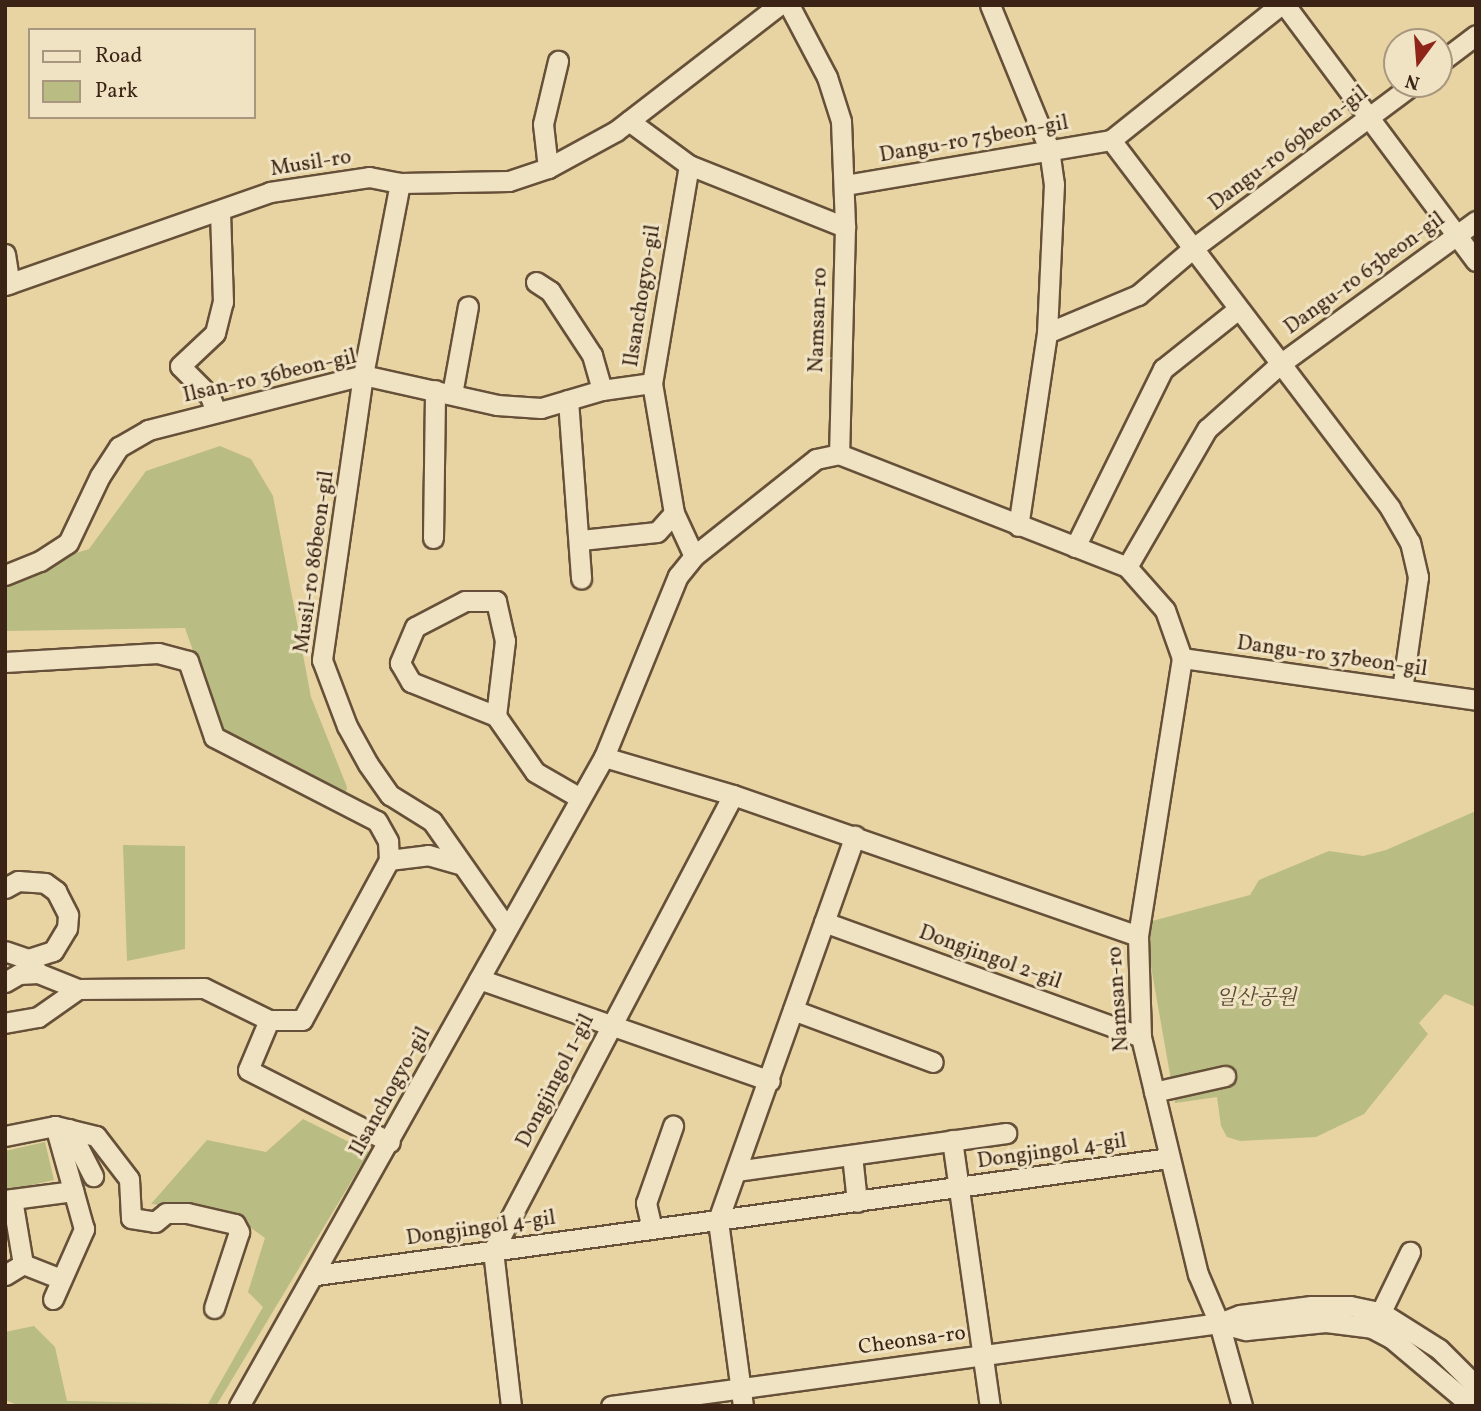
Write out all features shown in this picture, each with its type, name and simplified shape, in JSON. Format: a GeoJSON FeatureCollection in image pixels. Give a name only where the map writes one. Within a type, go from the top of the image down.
{"type":"FeatureCollection","features":[{"type":"Feature","properties":{"kind":"street","name":"Musil-ro"},"geometry":{"type":"LineString","coordinates":[[5,254],[8,284],[220,212],[270,192],[369,177],[400,183],[509,181],[548,168],[629,121],[779,5]]}},
{"type":"Feature","properties":{"kind":"street","name":"Namsan-ro"},"geometry":{"type":"LineString","coordinates":[[789,5],[827,76],[841,121],[845,227],[839,454],[1127,568],[1165,610],[1182,658],[1138,936],[1141,1037],[1198,1274],[1219,1323],[1242,1406]]}},
{"type":"Feature","properties":{"kind":"street"},"geometry":{"type":"LineString","coordinates":[[990,5],[1049,149],[1054,184],[1047,333],[1018,526]]}},
{"type":"Feature","properties":{"kind":"street"},"geometry":{"type":"LineString","coordinates":[[1280,364],[1111,140],[1283,5],[1367,120],[1476,261]]}},
{"type":"Feature","properties":{"kind":"street"},"geometry":{"type":"LineString","coordinates":[[1453,53],[1476,35]]}},
{"type":"Feature","properties":{"kind":"street"},"geometry":{"type":"LineString","coordinates":[[548,168],[543,124],[558,61]]}},
{"type":"Feature","properties":{"kind":"street","name":"Dangu-ro 69beon-gil"},"geometry":{"type":"LineString","coordinates":[[1047,333],[1138,295],[1192,249],[1395,98]]}},
{"type":"Feature","properties":{"kind":"street"},"geometry":{"type":"LineString","coordinates":[[629,121],[689,165],[845,227]]}},
{"type":"Feature","properties":{"kind":"street","name":"Dangu-ro 75beon-gil"},"geometry":{"type":"LineString","coordinates":[[845,185],[1111,140]]}},
{"type":"Feature","properties":{"kind":"street","name":"Ilsanchogyo-gil"},"geometry":{"type":"LineString","coordinates":[[689,165],[652,383],[674,513],[694,556]]}},
{"type":"Feature","properties":{"kind":"street","name":"Musil-ro 86beon-gil"},"geometry":{"type":"LineString","coordinates":[[400,183],[363,375],[321,660],[347,726],[368,764],[390,795],[432,821],[459,864],[507,928]]}},
{"type":"Feature","properties":{"kind":"street"},"geometry":{"type":"LineString","coordinates":[[216,412],[211,396],[180,366],[215,333],[223,302],[220,212]]}},
{"type":"Feature","properties":{"kind":"street","name":"Dangu-ro 63beon-gil"},"geometry":{"type":"LineString","coordinates":[[1127,568],[1208,429],[1280,364],[1476,221]]}},
{"type":"Feature","properties":{"kind":"street"},"geometry":{"type":"LineString","coordinates":[[536,282],[550,291],[592,355],[602,390]]}},
{"type":"Feature","properties":{"kind":"street"},"geometry":{"type":"LineString","coordinates":[[433,538],[444,392],[468,306]]}},
{"type":"Feature","properties":{"kind":"street"},"geometry":{"type":"LineString","coordinates":[[1075,547],[1163,369],[1237,310]]}},
{"type":"Feature","properties":{"kind":"street","name":"Dangu-ro 63beon-gil"},"geometry":{"type":"LineString","coordinates":[[1280,364],[1410,542],[1418,578],[1402,689]]}},
{"type":"Feature","properties":{"kind":"street","name":"Ilsan-ro 36beon-gil"},"geometry":{"type":"LineString","coordinates":[[5,575],[40,561],[68,543],[100,476],[119,447],[148,430],[363,375],[497,405],[541,408],[602,390],[652,383]]}},
{"type":"Feature","properties":{"kind":"street"},"geometry":{"type":"LineString","coordinates":[[568,400],[581,540],[581,579]]}},
{"type":"Feature","properties":{"kind":"street","name":"Ilsanchogyo-gil"},"geometry":{"type":"LineString","coordinates":[[239,1406],[316,1275],[604,757],[678,576],[694,556],[816,459],[839,454]]}},
{"type":"Feature","properties":{"kind":"street"},"geometry":{"type":"LineString","coordinates":[[581,540],[657,531],[674,513]]}},
{"type":"Feature","properties":{"kind":"street"},"geometry":{"type":"LineString","coordinates":[[496,716],[505,641],[496,601],[465,601],[415,627],[400,663],[411,682],[496,716],[535,772],[580,798]]}},
{"type":"Feature","properties":{"kind":"street"},"geometry":{"type":"LineString","coordinates":[[5,662],[158,653],[188,660],[214,737],[377,821],[388,841],[389,860],[302,1020],[269,1020],[204,988],[78,989],[22,960]]}},
{"type":"Feature","properties":{"kind":"street","name":"Dangu-ro 37beon-gil"},"geometry":{"type":"LineString","coordinates":[[1182,658],[1476,700]]}},
{"type":"Feature","properties":{"kind":"street"},"geometry":{"type":"LineString","coordinates":[[604,757],[733,795],[1138,936]]}},
{"type":"Feature","properties":{"kind":"street","name":"Dongjingol 1-gil"},"geometry":{"type":"LineString","coordinates":[[493,1251],[733,795]]}},
{"type":"Feature","properties":{"kind":"street"},"geometry":{"type":"LineString","coordinates":[[742,1397],[718,1220],[855,836]]}},
{"type":"Feature","properties":{"kind":"street"},"geometry":{"type":"LineString","coordinates":[[389,860],[428,855],[459,864]]}},
{"type":"Feature","properties":{"kind":"street"},"geometry":{"type":"LineString","coordinates":[[5,980],[22,960],[53,951],[67,928],[68,915],[64,902],[45,883],[32,880],[6,886]]}},
{"type":"Feature","properties":{"kind":"street","name":"Dongjingol 2-gil"},"geometry":{"type":"LineString","coordinates":[[824,922],[1141,1037]]}},
{"type":"Feature","properties":{"kind":"street"},"geometry":{"type":"LineString","coordinates":[[5,980],[19,974],[22,960]]}},
{"type":"Feature","properties":{"kind":"street"},"geometry":{"type":"LineString","coordinates":[[479,979],[770,1080]]}},
{"type":"Feature","properties":{"kind":"street"},"geometry":{"type":"LineString","coordinates":[[5,1023],[38,1017],[78,989]]}},
{"type":"Feature","properties":{"kind":"street"},"geometry":{"type":"LineString","coordinates":[[793,1010],[933,1062]]}},
{"type":"Feature","properties":{"kind":"street"},"geometry":{"type":"LineString","coordinates":[[269,1020],[248,1070],[390,1142]]}},
{"type":"Feature","properties":{"kind":"street"},"geometry":{"type":"LineString","coordinates":[[1154,1092],[1225,1076]]}},
{"type":"Feature","properties":{"kind":"street"},"geometry":{"type":"LineString","coordinates":[[652,1229],[646,1203],[673,1126]]}},
{"type":"Feature","properties":{"kind":"street"},"geometry":{"type":"LineString","coordinates":[[5,1136],[62,1127],[96,1136],[129,1179],[131,1218],[155,1223],[166,1213],[187,1213],[235,1224],[239,1232],[214,1308]]}},
{"type":"Feature","properties":{"kind":"street"},"geometry":{"type":"LineString","coordinates":[[62,1127],[93,1176]]}},
{"type":"Feature","properties":{"kind":"street"},"geometry":{"type":"LineString","coordinates":[[53,1299],[84,1229],[73,1191],[62,1127]]}},
{"type":"Feature","properties":{"kind":"street"},"geometry":{"type":"LineString","coordinates":[[736,1171],[1006,1133]]}},
{"type":"Feature","properties":{"kind":"street"},"geometry":{"type":"LineString","coordinates":[[953,1140],[985,1353],[990,1406]]}},
{"type":"Feature","properties":{"kind":"street"},"geometry":{"type":"LineString","coordinates":[[852,1154],[857,1202]]}},
{"type":"Feature","properties":{"kind":"street","name":"Dongjingol 4-gil"},"geometry":{"type":"LineString","coordinates":[[316,1275],[1169,1158]]}},
{"type":"Feature","properties":{"kind":"street"},"geometry":{"type":"LineString","coordinates":[[23,1264],[8,1199],[73,1191]]}},
{"type":"Feature","properties":{"kind":"street"},"geometry":{"type":"LineString","coordinates":[[493,1251],[511,1406]]}},
{"type":"Feature","properties":{"kind":"street"},"geometry":{"type":"LineString","coordinates":[[1377,1321],[1410,1252]]}},
{"type":"Feature","properties":{"kind":"street"},"geometry":{"type":"LineString","coordinates":[[23,1264],[61,1279]]}},
{"type":"Feature","properties":{"kind":"street"},"geometry":{"type":"LineString","coordinates":[[5,1275],[23,1264]]}},
{"type":"Feature","properties":{"kind":"street","name":"Cheonsa-ro"},"geometry":{"type":"LineString","coordinates":[[1377,1321],[1391,1338],[1472,1406]]}},
{"type":"Feature","properties":{"kind":"street","name":"Cheonsa-ro"},"geometry":{"type":"LineString","coordinates":[[611,1406],[742,1397],[985,1353],[1219,1323],[1246,1331],[1326,1322],[1377,1321],[1439,1349],[1476,1386]]}},
{"type":"Feature","properties":{"kind":"green space"},"geometry":{"type":"Polygon","coordinates":[[[220,446],[251,459],[273,496],[311,697],[347,787],[346,793],[338,797],[222,733],[185,628],[5,631],[5,575],[89,549],[146,471],[220,446]]]}},
{"type":"Feature","properties":{"kind":"green space","name":"일산공원"},"geometry":{"type":"Polygon","coordinates":[[[1476,811],[1476,1007],[1445,994],[1419,1023],[1428,1034],[1364,1114],[1316,1137],[1240,1141],[1227,1137],[1221,1126],[1217,1097],[1175,1103],[1149,955],[1152,921],[1250,895],[1259,880],[1329,851],[1363,856],[1386,850],[1476,811]]]}},
{"type":"Feature","properties":{"kind":"green space"},"geometry":{"type":"Polygon","coordinates":[[[123,845],[185,846],[185,949],[127,961],[123,845]]]}},
{"type":"Feature","properties":{"kind":"green space"},"geometry":{"type":"Polygon","coordinates":[[[303,1119],[369,1152],[216,1406],[20,1406],[5,1400],[5,1332],[34,1326],[55,1347],[67,1401],[208,1404],[263,1307],[248,1292],[265,1238],[229,1212],[151,1204],[207,1140],[266,1152],[303,1119]]]}},
{"type":"Feature","properties":{"kind":"green space"},"geometry":{"type":"Polygon","coordinates":[[[45,1142],[54,1180],[5,1191],[5,1151],[45,1142]]]}}]}
